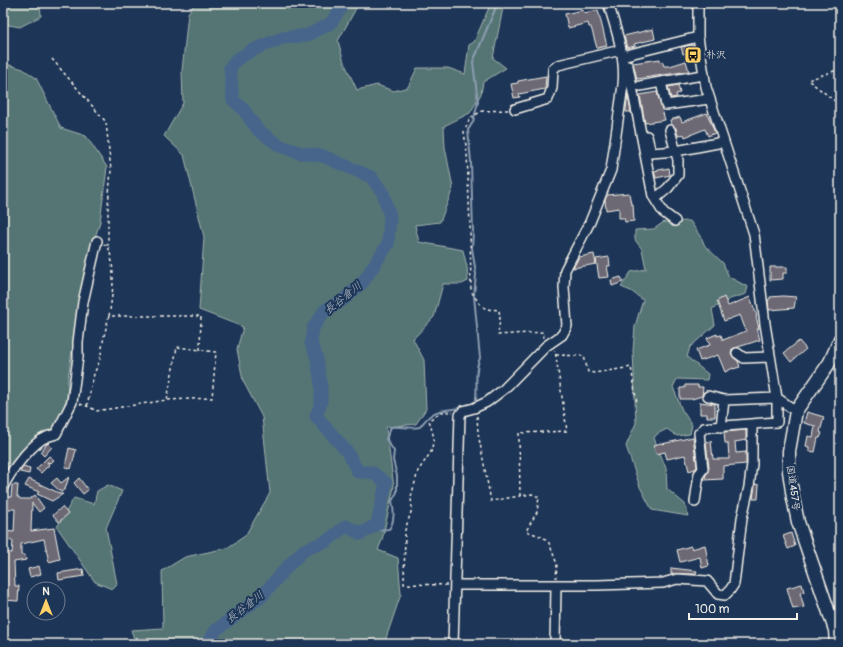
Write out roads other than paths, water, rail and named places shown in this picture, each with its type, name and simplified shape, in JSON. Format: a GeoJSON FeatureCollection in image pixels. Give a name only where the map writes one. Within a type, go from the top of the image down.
{"type":"FeatureCollection","features":[{"type":"Feature","properties":{"kind":"highway","name":"国道457号"},"geometry":{"type":"LineString","coordinates":[[836,644],[835,630],[798,522],[789,471],[789,451],[796,411],[830,362],[840,339]]}},
{"type":"Feature","properties":{"kind":"street"},"geometry":{"type":"LineString","coordinates":[[608,3],[623,54],[653,196],[663,212],[675,221]]}},
{"type":"Feature","properties":{"kind":"street"},"geometry":{"type":"LineString","coordinates":[[695,502],[699,474],[703,469],[699,433],[704,428],[778,422],[777,398],[765,324],[754,234],[709,99],[698,36],[698,3]]}},
{"type":"Feature","properties":{"kind":"street"},"geometry":{"type":"LineString","coordinates":[[516,109],[548,99],[552,88],[553,69],[558,65],[623,54],[698,36]]}},
{"type":"Feature","properties":{"kind":"street"},"geometry":{"type":"LineString","coordinates":[[454,644],[460,415],[463,411],[487,402],[504,389],[550,344],[562,335],[567,326],[564,286],[565,270],[590,222],[611,170],[625,72],[623,54]]}},
{"type":"Feature","properties":{"kind":"street"},"geometry":{"type":"LineString","coordinates":[[640,86],[704,75]]}},
{"type":"Feature","properties":{"kind":"street"},"geometry":{"type":"LineString","coordinates":[[661,82],[666,105],[709,99]]}},
{"type":"Feature","properties":{"kind":"street"},"geometry":{"type":"LineString","coordinates":[[655,199],[668,188],[678,175],[678,160],[670,130]]}},
{"type":"Feature","properties":{"kind":"street"},"geometry":{"type":"LineString","coordinates":[[647,136],[651,153],[676,151],[723,142]]}},
{"type":"Feature","properties":{"kind":"street"},"geometry":{"type":"LineString","coordinates":[[3,487],[11,472],[35,445],[42,439],[56,434],[72,402],[83,302],[97,241]]}},
{"type":"Feature","properties":{"kind":"street"},"geometry":{"type":"LineString","coordinates":[[737,353],[744,358],[770,357]]}},
{"type":"Feature","properties":{"kind":"street"},"geometry":{"type":"LineString","coordinates":[[708,396],[724,400],[777,398],[796,411]]}},
{"type":"Feature","properties":{"kind":"street"},"geometry":{"type":"LineString","coordinates":[[721,426],[724,400]]}},
{"type":"Feature","properties":{"kind":"street"},"geometry":{"type":"LineString","coordinates":[[455,585],[556,586],[663,583],[677,579],[708,581],[714,590],[721,596],[726,595],[734,584],[742,518],[749,487],[752,464],[752,425]]}},
{"type":"Feature","properties":{"kind":"street"},"geometry":{"type":"LineString","coordinates":[[555,644],[556,586]]}},
{"type":"Feature","properties":{"kind":"waterway","name":"長谷倉川"},"geometry":{"type":"LineString","coordinates":[[207,644],[216,630],[261,597],[304,550],[327,541],[346,526],[361,534],[377,524],[386,483],[372,472],[358,472],[348,453],[316,416],[321,403],[321,385],[317,358],[311,343],[313,328],[325,310],[342,301],[363,282],[388,244],[390,216],[383,193],[371,177],[323,156],[301,153],[280,146],[258,130],[243,109],[233,100],[230,68],[236,60],[251,51],[282,38],[308,35],[331,23],[342,6],[341,3]]}},
{"type":"Feature","properties":{"kind":"waterway"},"geometry":{"type":"LineString","coordinates":[[475,404],[476,375],[480,358],[474,296],[476,274],[472,248],[471,162],[468,130],[473,122],[478,102],[473,62],[497,3]]}},
{"type":"Feature","properties":{"kind":"waterway"},"geometry":{"type":"LineString","coordinates":[[365,531],[389,529],[392,523],[394,512],[392,501],[397,492],[397,476],[393,460],[394,451],[386,439],[391,427],[420,427],[433,413],[461,408]]}},
{"type":"Feature","properties":{"kind":"place","name":"朴沢"},"geometry":{"type":"Point","coordinates":[693,55]}}]}
